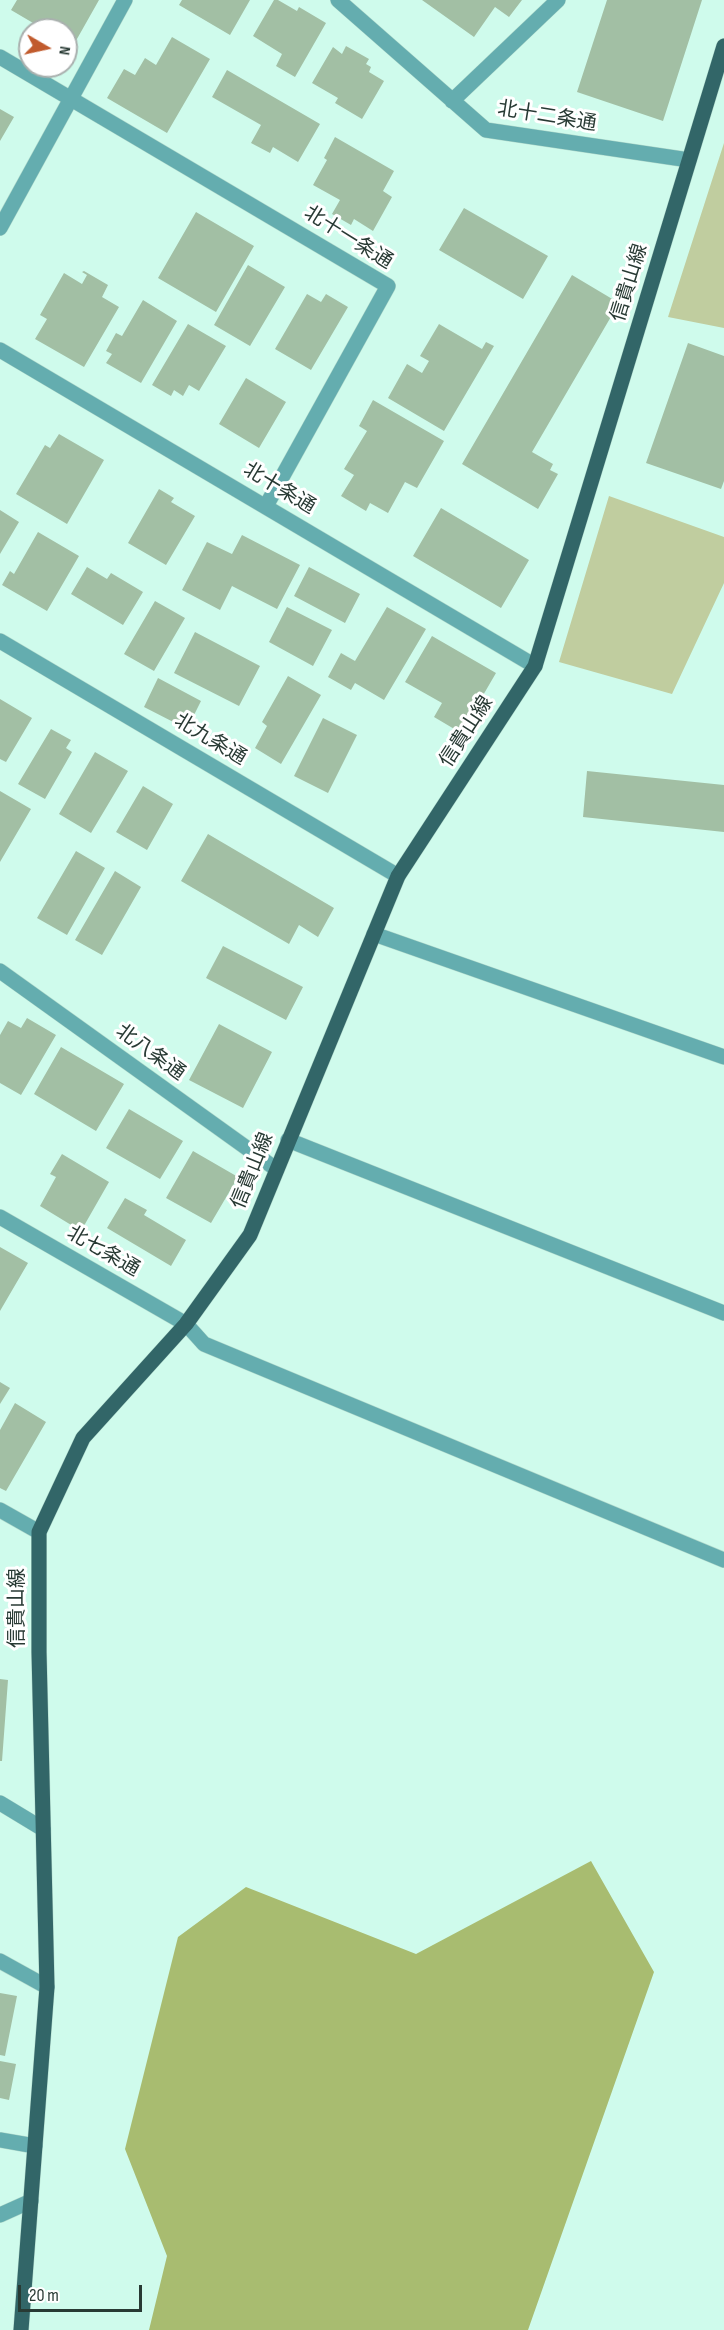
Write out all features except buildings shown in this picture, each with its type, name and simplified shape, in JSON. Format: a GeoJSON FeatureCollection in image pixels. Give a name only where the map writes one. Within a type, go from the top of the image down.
{"type":"FeatureCollection","features":[{"type":"Feature","properties":{"kind":"main road","name":"信貴山線"},"geometry":{"type":"LineString","coordinates":[[21,2330],[47,1987],[39,1652],[39,1532],[83,1438],[186,1324],[250,1235],[398,876],[535,666],[724,46]]}},
{"type":"Feature","properties":{"kind":"street"},"geometry":{"type":"LineString","coordinates":[[0,228],[125,0]]}},
{"type":"Feature","properties":{"kind":"street","name":"北十二条通"},"geometry":{"type":"LineString","coordinates":[[338,0],[486,130],[689,160]]}},
{"type":"Feature","properties":{"kind":"street"},"geometry":{"type":"LineString","coordinates":[[452,100],[558,0]]}},
{"type":"Feature","properties":{"kind":"street"},"geometry":{"type":"LineString","coordinates":[[0,57],[71,98]]}},
{"type":"Feature","properties":{"kind":"street","name":"北十一条通"},"geometry":{"type":"LineString","coordinates":[[71,98],[388,286],[266,506]]}},
{"type":"Feature","properties":{"kind":"street","name":"北十条通"},"geometry":{"type":"LineString","coordinates":[[0,350],[535,666]]}},
{"type":"Feature","properties":{"kind":"street","name":"北九条通"},"geometry":{"type":"LineString","coordinates":[[0,641],[398,876]]}},
{"type":"Feature","properties":{"kind":"street"},"geometry":{"type":"LineString","coordinates":[[374,934],[724,1057]]}},
{"type":"Feature","properties":{"kind":"street","name":"北八条通"},"geometry":{"type":"LineString","coordinates":[[0,971],[276,1169]]}},
{"type":"Feature","properties":{"kind":"street"},"geometry":{"type":"LineString","coordinates":[[288,1140],[724,1313]]}},
{"type":"Feature","properties":{"kind":"street","name":"北七条通"},"geometry":{"type":"LineString","coordinates":[[0,1217],[186,1324],[204,1344],[724,1560]]}},
{"type":"Feature","properties":{"kind":"street"},"geometry":{"type":"LineString","coordinates":[[0,1510],[39,1532]]}},
{"type":"Feature","properties":{"kind":"street"},"geometry":{"type":"LineString","coordinates":[[0,1803],[44,1829]]}},
{"type":"Feature","properties":{"kind":"street"},"geometry":{"type":"LineString","coordinates":[[0,1961],[47,1987]]}},
{"type":"Feature","properties":{"kind":"street"},"geometry":{"type":"LineString","coordinates":[[0,2140],[34,2146]]}},
{"type":"Feature","properties":{"kind":"street"},"geometry":{"type":"LineString","coordinates":[[0,2215],[31,2201]]}},
{"type":"Feature","properties":{"kind":"green space"},"geometry":{"type":"Polygon","coordinates":[[[724,143],[724,328],[668,317],[724,143]]]}},
{"type":"Feature","properties":{"kind":"green space"},"geometry":{"type":"Polygon","coordinates":[[[609,496],[724,537],[724,583],[672,694],[559,662],[609,496]]]}},
{"type":"Feature","properties":{"kind":"green space"},"geometry":{"type":"Polygon","coordinates":[[[591,1861],[654,1972],[528,2330],[149,2330],[167,2256],[125,2149],[178,1937],[246,1887],[416,1954],[591,1861]]]}}]}
